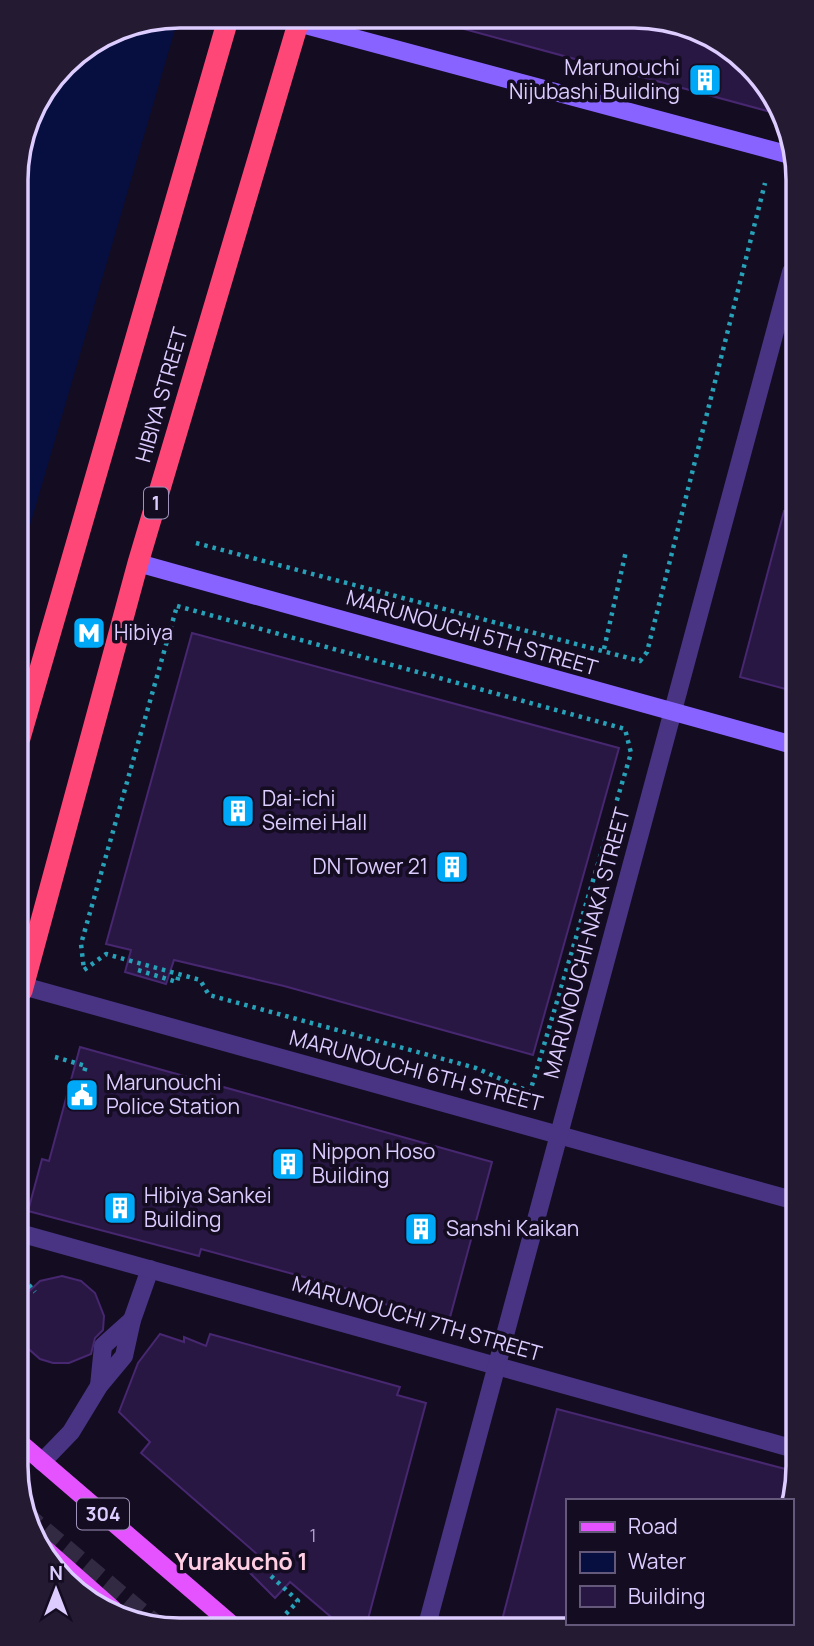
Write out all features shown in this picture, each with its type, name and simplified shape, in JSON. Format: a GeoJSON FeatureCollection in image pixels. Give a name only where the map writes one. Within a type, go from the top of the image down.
{"type":"FeatureCollection","features":[{"type":"Feature","properties":{"kind":"highway","name":"HIBIYA STREET"},"geometry":{"type":"LineString","coordinates":[[28,710],[226,28]]}},
{"type":"Feature","properties":{"kind":"highway","name":"HIBIYA STREET"},"geometry":{"type":"LineString","coordinates":[[28,967],[138,563],[297,28]]}},
{"type":"Feature","properties":{"kind":"main road","name":"304"},"geometry":{"type":"LineString","coordinates":[[28,1450],[224,1618]]}},
{"type":"Feature","properties":{"kind":"street"},"geometry":{"type":"LineString","coordinates":[[328,28],[783,153]]}},
{"type":"Feature","properties":{"kind":"street","name":"MARUNOUCHI-NAKA STREET"},"geometry":{"type":"LineString","coordinates":[[428,1618],[786,287]]}},
{"type":"Feature","properties":{"kind":"street","name":"MARUNOUCHI 5TH STREET"},"geometry":{"type":"LineString","coordinates":[[138,563],[786,743]]}},
{"type":"Feature","properties":{"kind":"street","name":"MARUNOUCHI 6TH STREET"},"geometry":{"type":"LineString","coordinates":[[28,991],[559,1133],[786,1198]]}},
{"type":"Feature","properties":{"kind":"street","name":"MARUNOUCHI 7TH STREET"},"geometry":{"type":"LineString","coordinates":[[28,1235],[786,1447]]}},
{"type":"Feature","properties":{"kind":"street"},"geometry":{"type":"LineString","coordinates":[[42,1462],[71,1432],[99,1386],[103,1346],[132,1320],[150,1269]]}},
{"type":"Feature","properties":{"kind":"path"},"geometry":{"type":"LineString","coordinates":[[196,543],[604,649],[640,661],[647,652],[765,183]]}},
{"type":"Feature","properties":{"kind":"path"},"geometry":{"type":"LineString","coordinates":[[604,649],[626,551]]}},
{"type":"Feature","properties":{"kind":"path"},"geometry":{"type":"LineString","coordinates":[[177,606],[625,729],[631,753],[530,1092],[476,1068],[209,995],[200,980],[106,954],[84,970],[80,944],[161,660],[177,606]]}},
{"type":"Feature","properties":{"kind":"path"},"geometry":{"type":"LineString","coordinates":[[153,668],[161,660]]}},
{"type":"Feature","properties":{"kind":"path"},"geometry":{"type":"LineString","coordinates":[[138,970],[177,982],[179,974]]}},
{"type":"Feature","properties":{"kind":"path"},"geometry":{"type":"LineString","coordinates":[[55,1057],[86,1066],[84,1072]]}},
{"type":"Feature","properties":{"kind":"path"},"geometry":{"type":"LineString","coordinates":[[28,1286],[35,1292]]}},
{"type":"Feature","properties":{"kind":"path"},"geometry":{"type":"LineString","coordinates":[[271,1576],[298,1601],[282,1618]]}},
{"type":"Feature","properties":{"kind":"water"},"geometry":{"type":"Polygon","coordinates":[[[175,28],[28,532],[28,170],[33,140],[48,104],[72,72],[104,48],[122,40],[140,33],[175,28]]]}},
{"type":"Feature","properties":{"kind":"building","name":"Marunouchi Nijubashi Building"},"geometry":{"type":"Polygon","coordinates":[[[460,28],[644,28],[683,36],[719,54],[734,66],[760,95],[769,112],[460,28]]]}},
{"type":"Feature","properties":{"kind":"building"},"geometry":{"type":"Polygon","coordinates":[[[784,511],[786,511],[786,689],[740,677],[784,511]]]}},
{"type":"Feature","properties":{"kind":"building"},"geometry":{"type":"Polygon","coordinates":[[[192,633],[619,748],[533,1055],[284,986],[174,960],[166,984],[125,972],[131,950],[106,944],[192,633]]]}},
{"type":"Feature","properties":{"kind":"building"},"geometry":{"type":"Polygon","coordinates":[[[80,1047],[492,1162],[449,1321],[351,1295],[352,1290],[201,1249],[199,1256],[28,1211],[42,1159],[49,1161],[80,1047]]]}},
{"type":"Feature","properties":{"kind":"building"},"geometry":{"type":"Polygon","coordinates":[[[62,1276],[81,1281],[95,1293],[104,1316],[103,1330],[95,1338],[91,1354],[69,1363],[53,1363],[40,1359],[28,1348],[28,1292],[40,1281],[62,1276]]]}},
{"type":"Feature","properties":{"kind":"building"},"geometry":{"type":"Polygon","coordinates":[[[160,1334],[184,1342],[184,1337],[206,1346],[210,1334],[400,1387],[397,1395],[426,1403],[368,1618],[332,1618],[290,1582],[275,1598],[245,1568],[258,1555],[141,1453],[150,1442],[119,1412],[138,1363],[160,1334]]]}},
{"type":"Feature","properties":{"kind":"building"},"geometry":{"type":"Polygon","coordinates":[[[557,1409],[786,1469],[782,1499],[566,1499],[566,1618],[503,1618],[557,1409]]]}},
{"type":"Feature","properties":{"kind":"tunnel"},"geometry":{"type":"LineString","coordinates":[[42,1528],[144,1614]]}},
{"type":"Feature","properties":{"kind":"place","name":"Marunouchi Nijubashi Building"},"geometry":{"type":"Point","coordinates":[705,80]}},
{"type":"Feature","properties":{"kind":"place","name":"Hibiya"},"geometry":{"type":"Point","coordinates":[89,633]}},
{"type":"Feature","properties":{"kind":"place","name":"Dai-ichi Seimei Hall"},"geometry":{"type":"Point","coordinates":[238,811]}},
{"type":"Feature","properties":{"kind":"place","name":"DN Tower 21"},"geometry":{"type":"Point","coordinates":[452,867]}},
{"type":"Feature","properties":{"kind":"place","name":"Marunouchi Police Station"},"geometry":{"type":"Point","coordinates":[82,1095]}},
{"type":"Feature","properties":{"kind":"place","name":"Nippon Hoso Building"},"geometry":{"type":"Point","coordinates":[288,1164]}},
{"type":"Feature","properties":{"kind":"place","name":"Hibiya Sankei Building"},"geometry":{"type":"Point","coordinates":[120,1208]}},
{"type":"Feature","properties":{"kind":"place","name":"Sanshi Kaikan"},"geometry":{"type":"Point","coordinates":[421,1229]}},
{"type":"Feature","properties":{"kind":"district","name":"Yurakuchō 1"},"geometry":{"type":"Point","coordinates":[241,1562]}}]}
